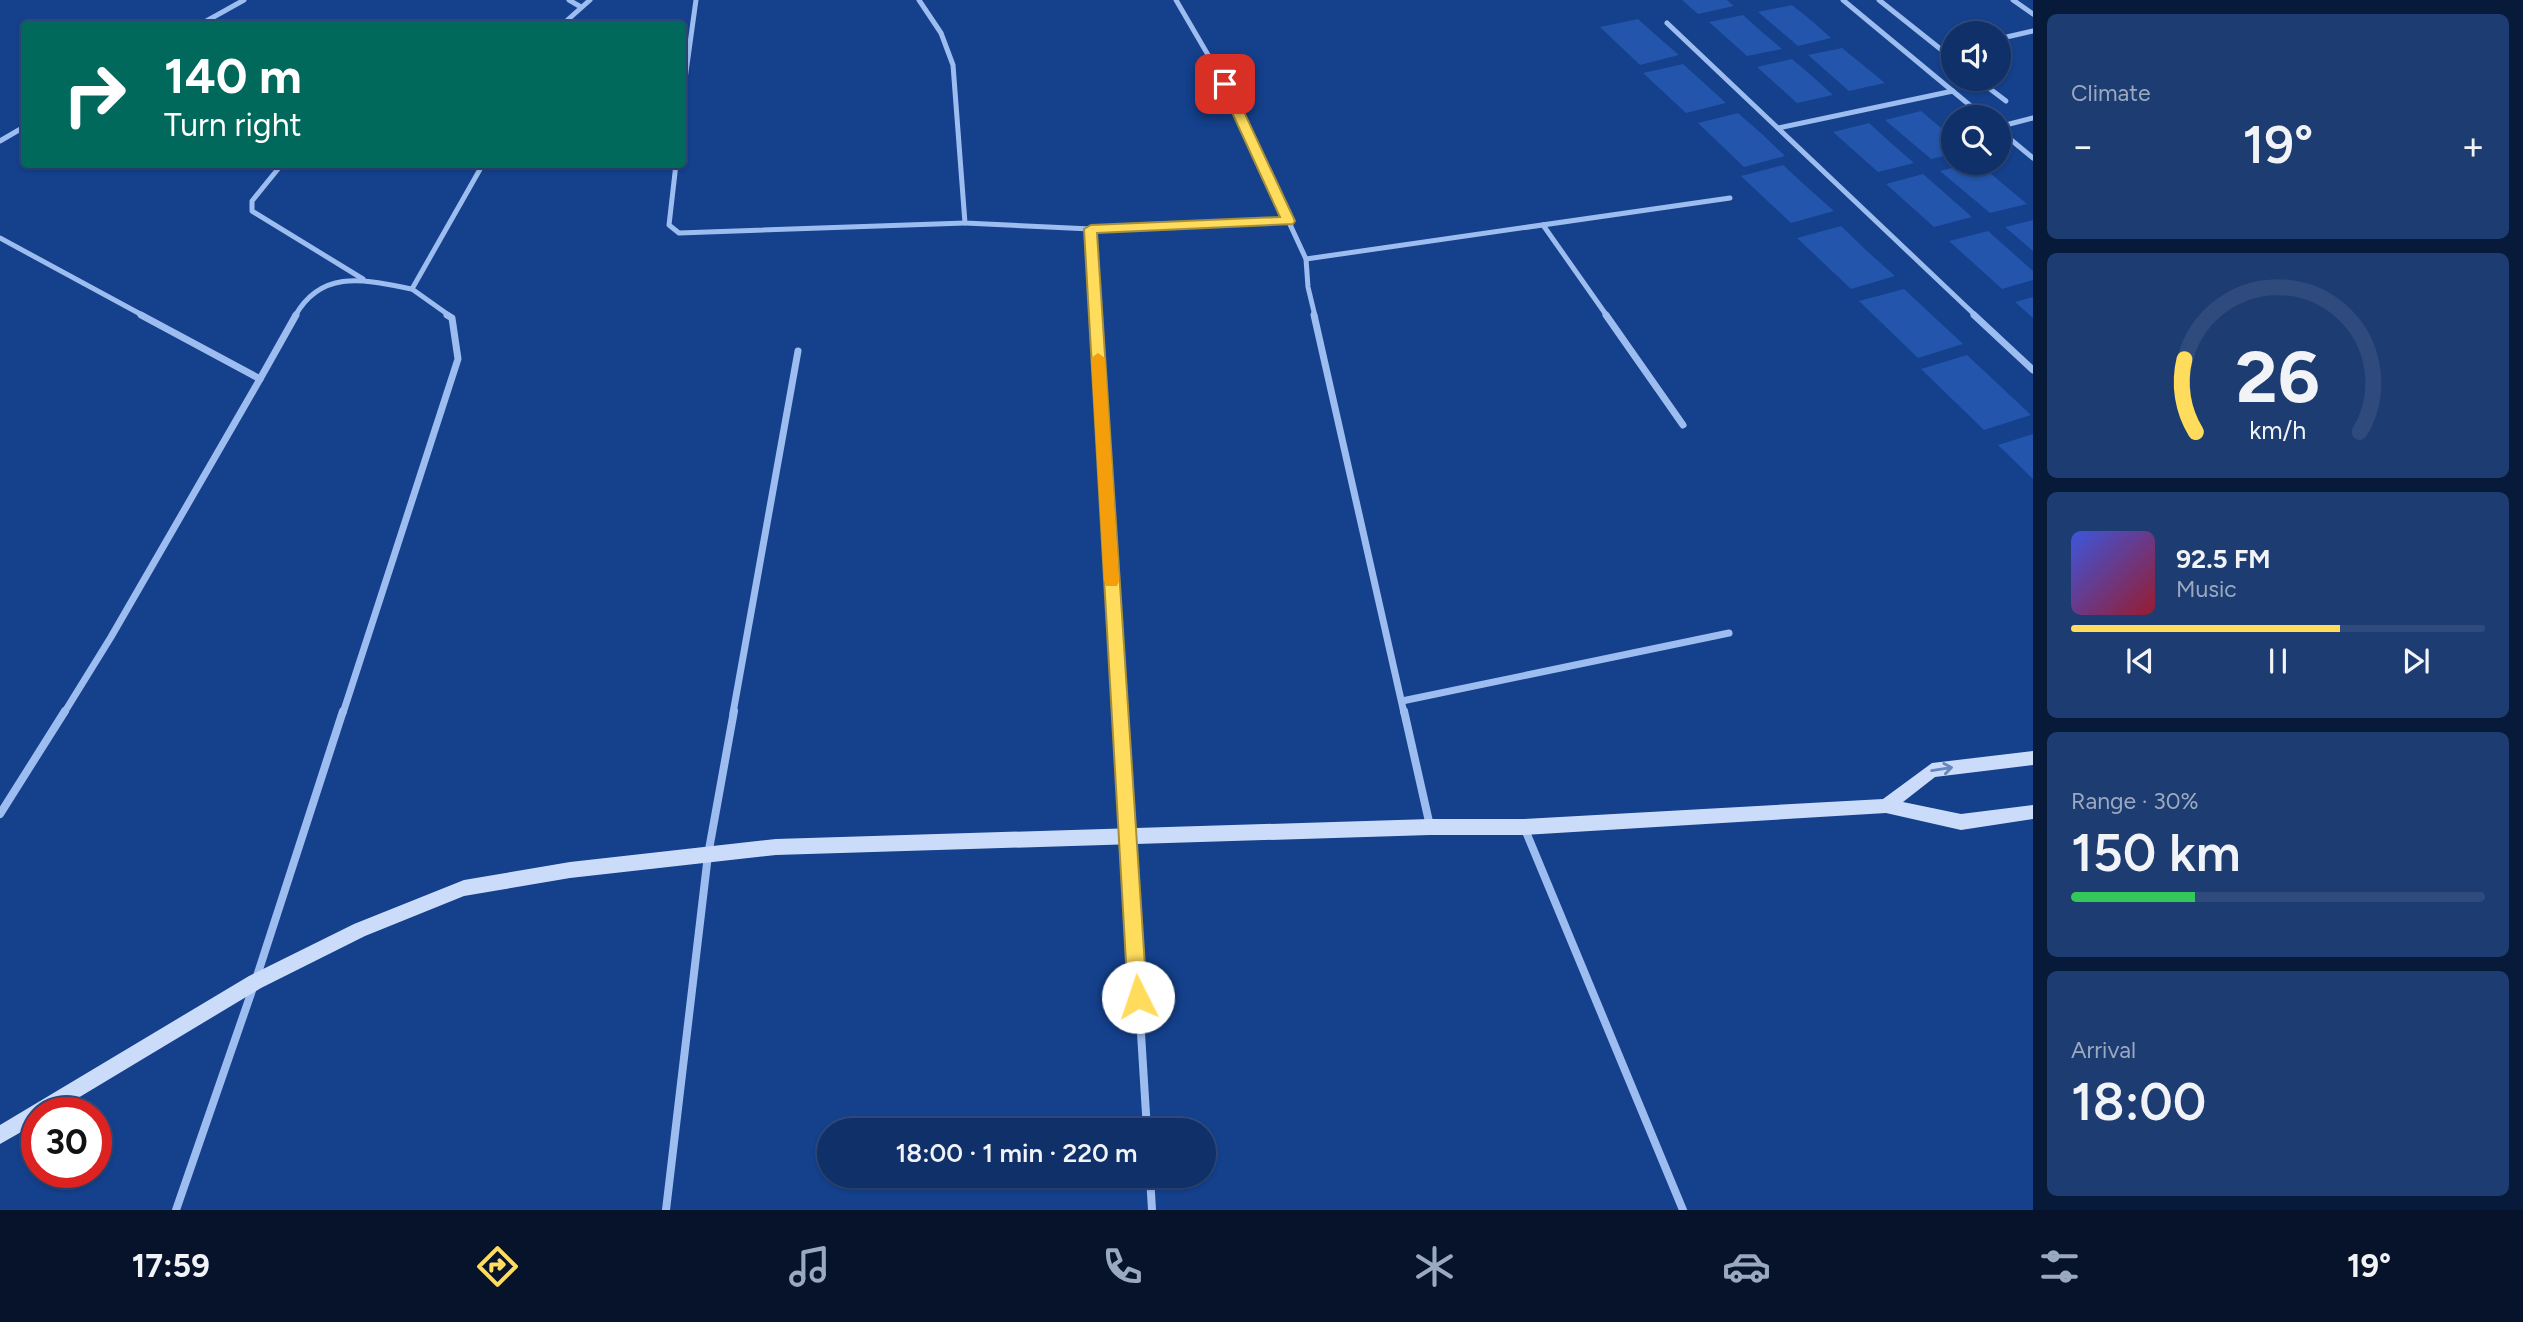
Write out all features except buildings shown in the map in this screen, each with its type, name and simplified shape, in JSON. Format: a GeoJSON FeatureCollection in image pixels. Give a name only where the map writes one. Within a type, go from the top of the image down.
{"type":"FeatureCollection","features":[{"type":"Feature","properties":{"kind":"street"},"geometry":{"type":"LineString","coordinates":[[206,21],[244,0]]}},
{"type":"Feature","properties":{"kind":"street"},"geometry":{"type":"LineString","coordinates":[[569,0],[581,7]]}},
{"type":"Feature","properties":{"kind":"street"},"geometry":{"type":"LineString","coordinates":[[566,21],[590,0]]}},
{"type":"Feature","properties":{"kind":"street"},"geometry":{"type":"LineString","coordinates":[[686,72],[696,0]]}},
{"type":"Feature","properties":{"kind":"street"},"geometry":{"type":"LineString","coordinates":[[919,0],[941,33],[953,65],[965,223]]}},
{"type":"Feature","properties":{"kind":"street"},"geometry":{"type":"LineString","coordinates":[[1176,0],[1225,84],[1306,259],[1308,287],[1430,827]]}},
{"type":"Feature","properties":{"kind":"street"},"geometry":{"type":"LineString","coordinates":[[1843,0],[1941,81]]}},
{"type":"Feature","properties":{"kind":"street"},"geometry":{"type":"LineString","coordinates":[[1879,0],[1941,49]]}},
{"type":"Feature","properties":{"kind":"street"},"geometry":{"type":"LineString","coordinates":[[2013,0],[2033,14]]}},
{"type":"Feature","properties":{"kind":"street"},"geometry":{"type":"LineString","coordinates":[[1667,23],[2033,370]]}},
{"type":"Feature","properties":{"kind":"street"},"geometry":{"type":"LineString","coordinates":[[2011,36],[2033,31]]}},
{"type":"Feature","properties":{"kind":"street"},"geometry":{"type":"LineString","coordinates":[[1778,128],[1953,91],[1970,105]]}},
{"type":"Feature","properties":{"kind":"street"},"geometry":{"type":"LineString","coordinates":[[1992,91],[2006,102]]}},
{"type":"Feature","properties":{"kind":"street"},"geometry":{"type":"LineString","coordinates":[[2011,124],[2033,118]]}},
{"type":"Feature","properties":{"kind":"street"},"geometry":{"type":"LineString","coordinates":[[0,141],[21,129]]}},
{"type":"Feature","properties":{"kind":"street"},"geometry":{"type":"LineString","coordinates":[[2011,139],[2033,158]]}},
{"type":"Feature","properties":{"kind":"street"},"geometry":{"type":"LineString","coordinates":[[176,1210],[255,982],[458,359],[452,318],[412,289],[363,279],[252,211],[252,201],[279,168]]}},
{"type":"Feature","properties":{"kind":"street"},"geometry":{"type":"LineString","coordinates":[[412,289],[481,168]]}},
{"type":"Feature","properties":{"kind":"street"},"geometry":{"type":"LineString","coordinates":[[676,168],[669,225],[679,233],[965,223],[1091,229],[1289,221]]}},
{"type":"Feature","properties":{"kind":"street"},"geometry":{"type":"LineString","coordinates":[[1306,259],[1730,198]]}},
{"type":"Feature","properties":{"kind":"street"},"geometry":{"type":"LineString","coordinates":[[1543,225],[1683,425]]}},
{"type":"Feature","properties":{"kind":"street"},"geometry":{"type":"LineString","coordinates":[[1091,229],[1146,1118]]}},
{"type":"Feature","properties":{"kind":"street"},"geometry":{"type":"LineString","coordinates":[[0,238],[260,379]]}},
{"type":"Feature","properties":{"kind":"street"},"geometry":{"type":"LineString","coordinates":[[0,814],[111,637],[303,302],[320,287],[363,279]]}},
{"type":"Feature","properties":{"kind":"street"},"geometry":{"type":"LineString","coordinates":[[666,1210],[708,855],[798,351]]}},
{"type":"Feature","properties":{"kind":"street"},"geometry":{"type":"LineString","coordinates":[[1402,701],[1729,633]]}},
{"type":"Feature","properties":{"kind":"street"},"geometry":{"type":"LineString","coordinates":[[1886,806],[1932,770],[2033,758]]}},
{"type":"Feature","properties":{"kind":"street"},"geometry":{"type":"LineString","coordinates":[[0,1135],[255,982],[360,930],[464,888],[570,870],[776,847],[1430,827],[1524,827],[1886,806],[1961,822],[2033,812]]}},
{"type":"Feature","properties":{"kind":"street"},"geometry":{"type":"LineString","coordinates":[[1524,827],[1683,1210]]}},
{"type":"Feature","properties":{"kind":"street"},"geometry":{"type":"LineString","coordinates":[[1151,1188],[1152,1210]]}},
{"type":"Feature","properties":{"kind":"slow traffic"},"geometry":{"type":"LineString","coordinates":[[1098,358],[1112,581]]}},
{"type":"Feature","properties":{"kind":"route"},"geometry":{"type":"LineString","coordinates":[[1138,997],[1091,229],[1289,221],[1225,84]]}}]}
